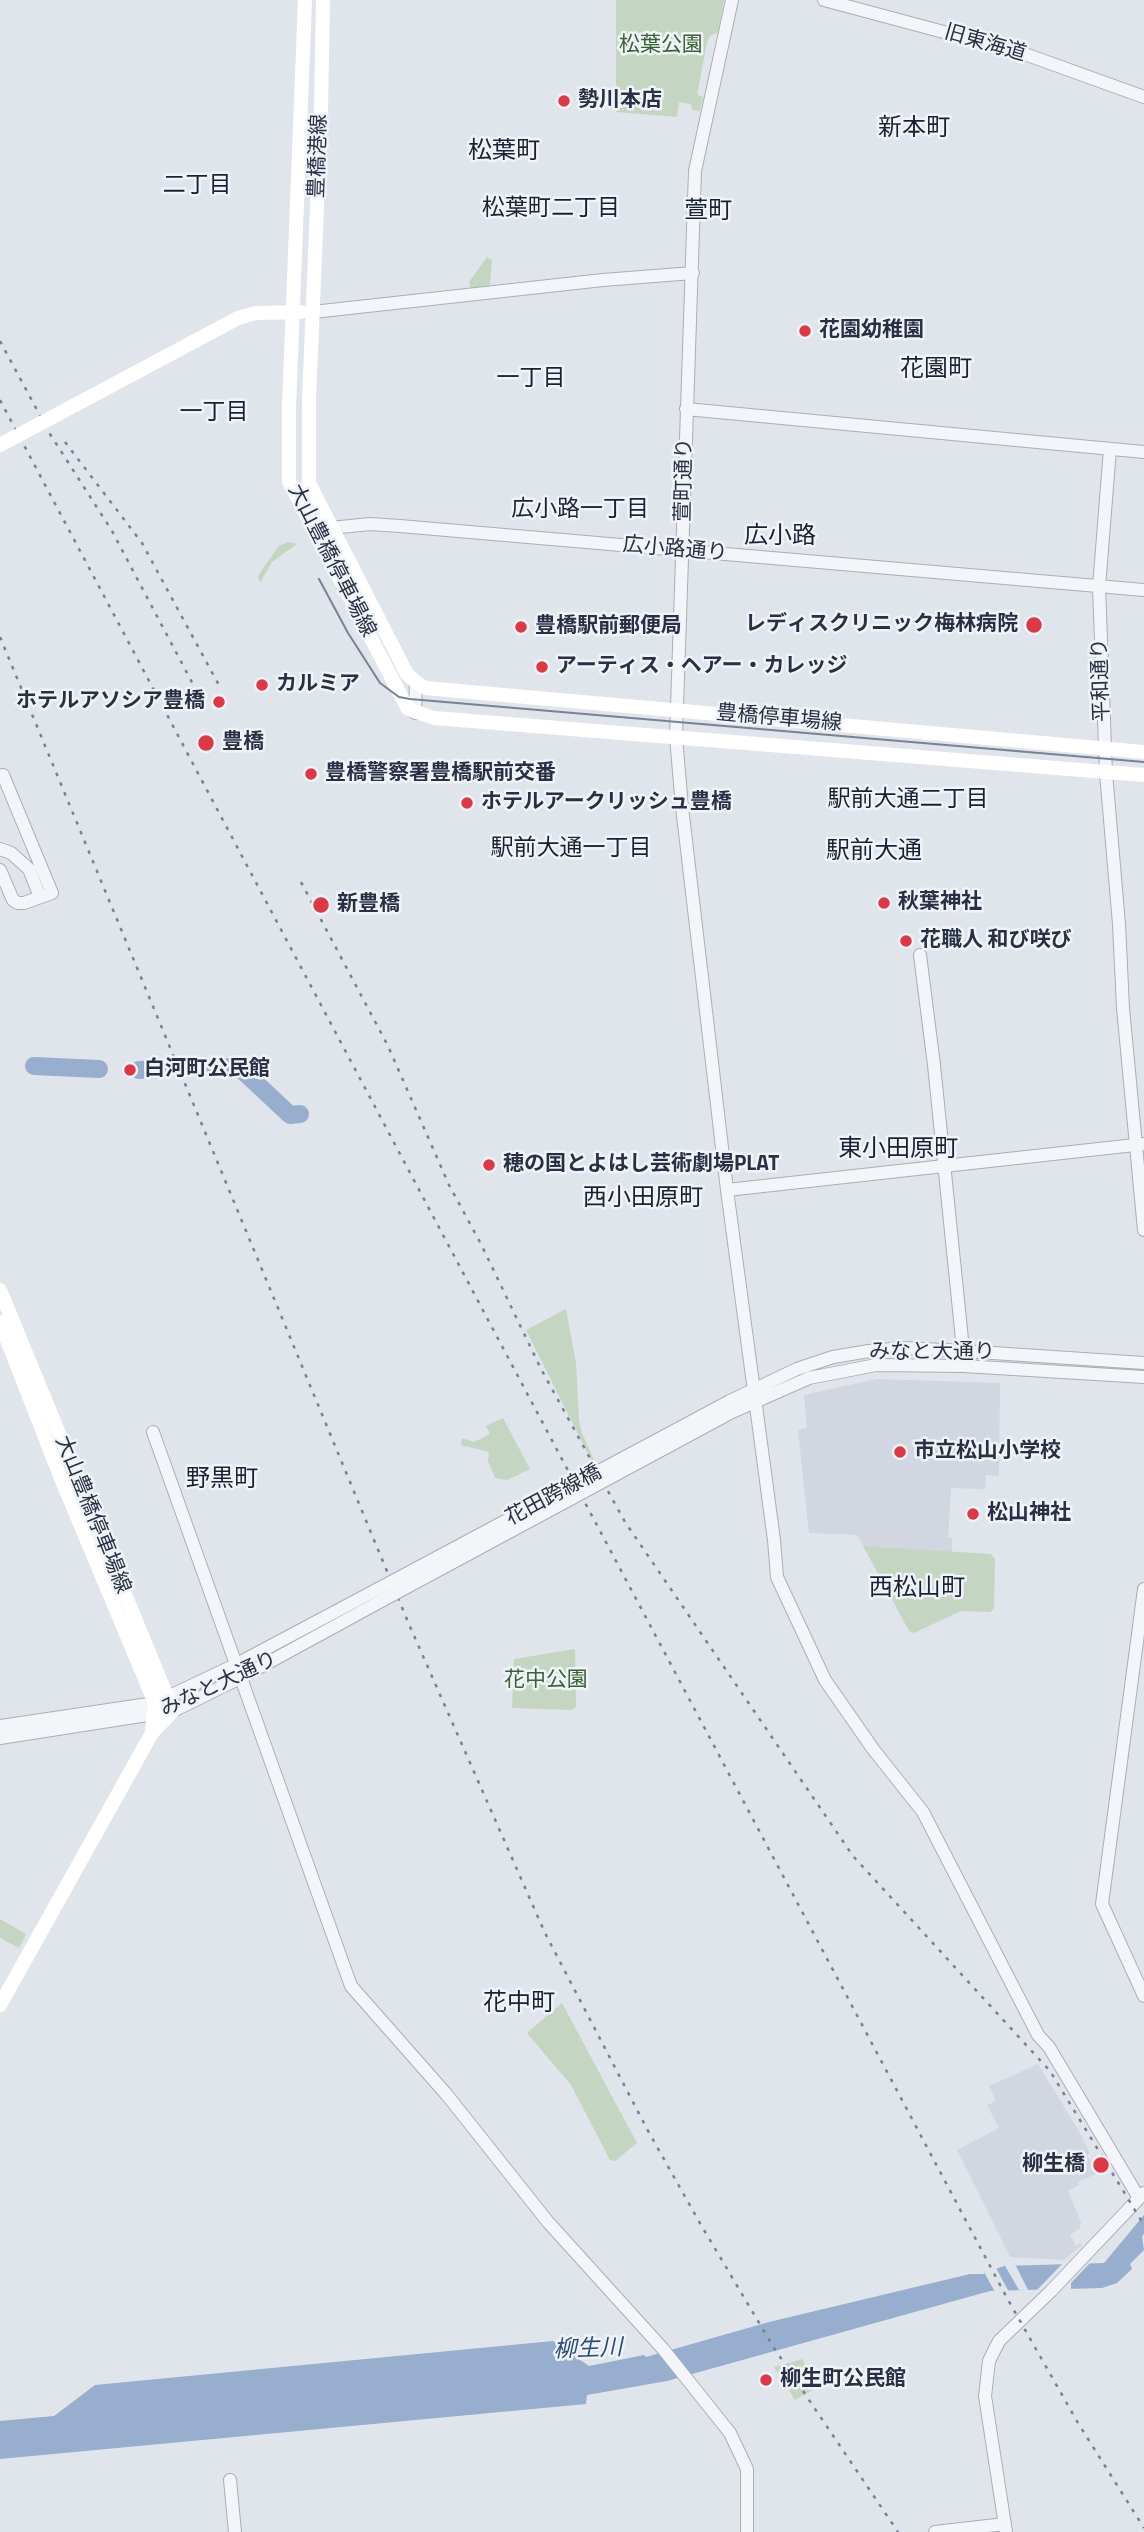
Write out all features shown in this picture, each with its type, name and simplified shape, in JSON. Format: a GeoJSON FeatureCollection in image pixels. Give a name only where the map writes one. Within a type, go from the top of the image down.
{"type":"FeatureCollection","features":[{"type":"Feature","properties":{"kind":"main road","name":"豊橋港線"},"geometry":{"type":"LineString","coordinates":[[294,312],[305,0]]}},
{"type":"Feature","properties":{"kind":"main road","name":"豊橋港線"},"geometry":{"type":"LineString","coordinates":[[313,313],[323,0]]}},
{"type":"Feature","properties":{"kind":"main road","name":"大山豊橋停車場線"},"geometry":{"type":"LineString","coordinates":[[294,312],[289,482],[405,706],[415,713]]}},
{"type":"Feature","properties":{"kind":"main road"},"geometry":{"type":"LineString","coordinates":[[0,445],[238,318],[256,313],[313,313]]}},
{"type":"Feature","properties":{"kind":"main road","name":"大山豊橋停車場線"},"geometry":{"type":"LineString","coordinates":[[313,313],[309,483],[407,674],[416,682]]}},
{"type":"Feature","properties":{"kind":"main road","name":"豊橋停車場線"},"geometry":{"type":"LineString","coordinates":[[416,682],[425,688],[1144,752]]}},
{"type":"Feature","properties":{"kind":"main road","name":"豊橋停車場線"},"geometry":{"type":"LineString","coordinates":[[415,713],[434,718],[1144,775]]}},
{"type":"Feature","properties":{"kind":"main road","name":"大山豊橋停車場線"},"geometry":{"type":"LineString","coordinates":[[0,1290],[163,1707]]}},
{"type":"Feature","properties":{"kind":"main road","name":"大山豊橋停車場線"},"geometry":{"type":"LineString","coordinates":[[0,1321],[60,1476],[163,1707]]}},
{"type":"Feature","properties":{"kind":"main road"},"geometry":{"type":"LineString","coordinates":[[0,2005],[152,1733],[163,1707]]}},
{"type":"Feature","properties":{"kind":"street","name":"萱町通り"},"geometry":{"type":"LineString","coordinates":[[732,0],[695,172],[676,737],[727,1190],[777,1577],[825,1680],[873,1749],[923,1812],[1038,2035],[1049,2047],[1141,2195]]}},
{"type":"Feature","properties":{"kind":"street","name":"旧東海道"},"geometry":{"type":"LineString","coordinates":[[824,0],[1022,53],[1144,97]]}},
{"type":"Feature","properties":{"kind":"street"},"geometry":{"type":"LineString","coordinates":[[313,313],[590,281],[693,273]]}},
{"type":"Feature","properties":{"kind":"street"},"geometry":{"type":"LineString","coordinates":[[686,410],[1144,452]]}},
{"type":"Feature","properties":{"kind":"street","name":"平和通り"},"geometry":{"type":"LineString","coordinates":[[1110,449],[1099,586],[1105,750],[1123,1008],[1140,1145],[1144,1230]]}},
{"type":"Feature","properties":{"kind":"street","name":"広小路通り"},"geometry":{"type":"LineString","coordinates":[[331,527],[390,525],[1144,590]]}},
{"type":"Feature","properties":{"kind":"street"},"geometry":{"type":"LineString","coordinates":[[415,713],[416,682]]}},
{"type":"Feature","properties":{"kind":"street"},"geometry":{"type":"LineString","coordinates":[[0,870],[13,900],[18,903],[52,893],[1,776]]}},
{"type":"Feature","properties":{"kind":"street"},"geometry":{"type":"LineString","coordinates":[[0,862],[6,851],[29,869],[40,897]]}},
{"type":"Feature","properties":{"kind":"street"},"geometry":{"type":"LineString","coordinates":[[920,955],[964,1366]]}},
{"type":"Feature","properties":{"kind":"street"},"geometry":{"type":"LineString","coordinates":[[727,1190],[1140,1145]]}},
{"type":"Feature","properties":{"kind":"street","name":"みなと大通り"},"geometry":{"type":"LineString","coordinates":[[731,1407],[797,1369],[834,1357],[869,1350],[963,1350],[1144,1363]]}},
{"type":"Feature","properties":{"kind":"street","name":"みなと大通り"},"geometry":{"type":"LineString","coordinates":[[754,1395],[837,1371],[876,1365],[964,1366],[1144,1377]]}},
{"type":"Feature","properties":{"kind":"street","name":"花田跨線橋"},"geometry":{"type":"LineString","coordinates":[[380,1595],[731,1407]]}},
{"type":"Feature","properties":{"kind":"street"},"geometry":{"type":"LineString","coordinates":[[153,1432],[351,1986],[447,2095],[548,2222],[663,2349],[730,2433],[747,2469],[747,2532]]}},
{"type":"Feature","properties":{"kind":"street"},"geometry":{"type":"LineString","coordinates":[[1144,1589],[1142,1628],[1102,1904],[1144,1996]]}},
{"type":"Feature","properties":{"kind":"street","name":"みなと大通り"},"geometry":{"type":"LineString","coordinates":[[0,1726],[163,1707],[235,1665],[380,1595]]}},
{"type":"Feature","properties":{"kind":"street","name":"みなと大通り"},"geometry":{"type":"LineString","coordinates":[[0,1738],[163,1707],[240,1678],[380,1595]]}},
{"type":"Feature","properties":{"kind":"street"},"geometry":{"type":"LineString","coordinates":[[935,2532],[1005,2528],[986,2407],[986,2368],[999,2341],[1141,2195]]}},
{"type":"Feature","properties":{"kind":"street"},"geometry":{"type":"LineString","coordinates":[[230,2480],[235,2532]]}},
{"type":"Feature","properties":{"kind":"shaded area","name":"市立松山小学校"},"geometry":{"type":"Polygon","coordinates":[[[877,1379],[1000,1383],[999,1476],[986,1475],[985,1489],[951,1488],[948,1538],[952,1538],[952,1552],[863,1546],[857,1535],[809,1533],[798,1430],[807,1428],[804,1395],[877,1379]]]}},
{"type":"Feature","properties":{"kind":"shaded area"},"geometry":{"type":"Polygon","coordinates":[[[1038,2064],[1080,2133],[1090,2153],[1087,2155],[1098,2173],[1078,2182],[1079,2185],[1068,2191],[1081,2222],[1080,2228],[1070,2235],[1076,2246],[1081,2243],[1082,2245],[1064,2260],[1010,2257],[957,2150],[999,2128],[987,2105],[996,2101],[989,2086],[1038,2064]]]}},
{"type":"Feature","properties":{"kind":"green space","name":"松葉公園"},"geometry":{"type":"Polygon","coordinates":[[[616,0],[724,0],[718,32],[710,36],[707,42],[697,95],[703,97],[700,111],[692,110],[691,104],[679,102],[677,117],[616,112],[616,0]]]}},
{"type":"Feature","properties":{"kind":"green space"},"geometry":{"type":"Polygon","coordinates":[[[487,257],[492,260],[490,285],[471,289],[469,282],[487,257]]]}},
{"type":"Feature","properties":{"kind":"green space"},"geometry":{"type":"Polygon","coordinates":[[[288,542],[297,544],[272,562],[260,583],[258,577],[263,568],[279,546],[288,542]]]}},
{"type":"Feature","properties":{"kind":"green space"},"geometry":{"type":"Polygon","coordinates":[[[566,1309],[576,1363],[579,1421],[594,1460],[592,1462],[526,1330],[566,1309]]]}},
{"type":"Feature","properties":{"kind":"green space"},"geometry":{"type":"Polygon","coordinates":[[[503,1418],[530,1469],[507,1480],[495,1478],[488,1461],[489,1452],[461,1445],[462,1438],[474,1442],[490,1434],[486,1426],[503,1418]]]}},
{"type":"Feature","properties":{"kind":"green space"},"geometry":{"type":"Polygon","coordinates":[[[863,1546],[991,1554],[995,1559],[994,1609],[990,1612],[961,1611],[914,1633],[909,1631],[863,1546]]]}},
{"type":"Feature","properties":{"kind":"green space","name":"花中公園"},"geometry":{"type":"Polygon","coordinates":[[[575,1649],[576,1706],[572,1710],[512,1708],[514,1659],[575,1649]]]}},
{"type":"Feature","properties":{"kind":"green space"},"geometry":{"type":"Polygon","coordinates":[[[0,1919],[26,1934],[19,1948],[0,1938],[0,1919]]]}},
{"type":"Feature","properties":{"kind":"green space"},"geometry":{"type":"Polygon","coordinates":[[[562,2003],[637,2143],[615,2161],[610,2160],[571,2085],[527,2033],[562,2003]]]}},
{"type":"Feature","properties":{"kind":"green space"},"geometry":{"type":"Polygon","coordinates":[[[802,2359],[818,2387],[795,2400],[774,2367],[802,2359]]]}},
{"type":"Feature","properties":{"kind":"water"},"geometry":{"type":"Polygon","coordinates":[[[1144,2215],[1144,2250],[1130,2264],[1132,2269],[1117,2283],[1102,2288],[990,2291],[667,2381],[587,2395],[586,2404],[0,2459],[0,2421],[54,2416],[95,2385],[553,2341],[589,2366],[644,2355],[646,2357],[769,2322],[970,2274],[983,2274],[1004,2266],[1104,2263],[1144,2215]]]}},
{"type":"Feature","properties":{"kind":"pier"},"geometry":{"type":"Polygon","coordinates":[[[1091,2262],[1071,2283],[1071,2290],[1037,2290],[1063,2263],[1091,2262]]]}},
{"type":"Feature","properties":{"kind":"pier"},"geometry":{"type":"Polygon","coordinates":[[[1004,2264],[1015,2264],[1028,2290],[1019,2290],[1004,2264]]]}},
{"type":"Feature","properties":{"kind":"pier"},"geometry":{"type":"Polygon","coordinates":[[[995,2266],[1009,2292],[996,2294],[983,2270],[995,2266]]]}},
{"type":"Feature","properties":{"kind":"waterway"},"geometry":{"type":"LineString","coordinates":[[34,1066],[99,1069]]}},
{"type":"Feature","properties":{"kind":"waterway"},"geometry":{"type":"LineString","coordinates":[[211,1068],[234,1067],[243,1071],[290,1115],[300,1114]]}},
{"type":"Feature","properties":{"kind":"waterway"},"geometry":{"type":"LineString","coordinates":[[139,1070],[157,1069]]}},
{"type":"Feature","properties":{"kind":"tram line"},"geometry":{"type":"LineString","coordinates":[[319,579],[348,633],[380,683],[399,697],[1144,762]]}},
{"type":"Feature","properties":{"kind":"railway"},"geometry":{"type":"LineString","coordinates":[[0,341],[50,434],[112,531],[205,707]]}},
{"type":"Feature","properties":{"kind":"railway"},"geometry":{"type":"LineString","coordinates":[[0,400],[1007,2298],[1078,2423],[1144,2528]]}},
{"type":"Feature","properties":{"kind":"railway"},"geometry":{"type":"LineString","coordinates":[[65,442],[142,543],[221,689]]}},
{"type":"Feature","properties":{"kind":"railway"},"geometry":{"type":"LineString","coordinates":[[0,637],[408,1622],[545,1933],[647,2129],[701,2225],[774,2348],[898,2532]]}},
{"type":"Feature","properties":{"kind":"railway"},"geometry":{"type":"LineString","coordinates":[[301,882],[388,1046],[449,1185],[481,1244],[541,1369],[625,1522],[853,1856],[1050,2071],[1144,2225]]}},
{"type":"Feature","properties":{"kind":"place","name":"勢川本店"},"geometry":{"type":"Point","coordinates":[564,101]}},
{"type":"Feature","properties":{"kind":"place","name":"花園幼稚園"},"geometry":{"type":"Point","coordinates":[805,331]}},
{"type":"Feature","properties":{"kind":"place","name":"レディスクリニック梅林病院"},"geometry":{"type":"Point","coordinates":[1034,625]}},
{"type":"Feature","properties":{"kind":"place","name":"豊橋駅前郵便局"},"geometry":{"type":"Point","coordinates":[521,627]}},
{"type":"Feature","properties":{"kind":"place","name":"アーティス・ヘアー・カレッジ"},"geometry":{"type":"Point","coordinates":[542,667]}},
{"type":"Feature","properties":{"kind":"place","name":"カルミア"},"geometry":{"type":"Point","coordinates":[262,685]}},
{"type":"Feature","properties":{"kind":"place","name":"ホテルアソシア豊橋"},"geometry":{"type":"Point","coordinates":[219,702]}},
{"type":"Feature","properties":{"kind":"place","name":"豊橋"},"geometry":{"type":"Point","coordinates":[206,743]}},
{"type":"Feature","properties":{"kind":"place","name":"豊橋警察署豊橋駅前交番"},"geometry":{"type":"Point","coordinates":[311,774]}},
{"type":"Feature","properties":{"kind":"place","name":"ホテルアークリッシュ豊橋"},"geometry":{"type":"Point","coordinates":[467,803]}},
{"type":"Feature","properties":{"kind":"place","name":"秋葉神社"},"geometry":{"type":"Point","coordinates":[884,903]}},
{"type":"Feature","properties":{"kind":"place","name":"新豊橋"},"geometry":{"type":"Point","coordinates":[321,905]}},
{"type":"Feature","properties":{"kind":"place","name":"花職人 和び咲び"},"geometry":{"type":"Point","coordinates":[906,941]}},
{"type":"Feature","properties":{"kind":"place","name":"白河町公民館"},"geometry":{"type":"Point","coordinates":[130,1070]}},
{"type":"Feature","properties":{"kind":"place","name":"穂の国とよはし芸術劇場PLAT"},"geometry":{"type":"Point","coordinates":[489,1165]}},
{"type":"Feature","properties":{"kind":"place","name":"市立松山小学校"},"geometry":{"type":"Point","coordinates":[900,1452]}},
{"type":"Feature","properties":{"kind":"place","name":"松山神社"},"geometry":{"type":"Point","coordinates":[973,1514]}},
{"type":"Feature","properties":{"kind":"place","name":"柳生橋"},"geometry":{"type":"Point","coordinates":[1101,2165]}},
{"type":"Feature","properties":{"kind":"place","name":"柳生町公民館"},"geometry":{"type":"Point","coordinates":[766,2380]}},
{"type":"Feature","properties":{"kind":"district","name":"新本町"},"geometry":{"type":"Point","coordinates":[914,129]}},
{"type":"Feature","properties":{"kind":"district","name":"松葉町"},"geometry":{"type":"Point","coordinates":[504,152]}},
{"type":"Feature","properties":{"kind":"district","name":"二丁目"},"geometry":{"type":"Point","coordinates":[197,186]}},
{"type":"Feature","properties":{"kind":"district","name":"松葉町二丁目"},"geometry":{"type":"Point","coordinates":[551,209]}},
{"type":"Feature","properties":{"kind":"district","name":"萱町"},"geometry":{"type":"Point","coordinates":[708,212]}},
{"type":"Feature","properties":{"kind":"district","name":"花園町"},"geometry":{"type":"Point","coordinates":[936,370]}},
{"type":"Feature","properties":{"kind":"district","name":"一丁目"},"geometry":{"type":"Point","coordinates":[531,379]}},
{"type":"Feature","properties":{"kind":"district","name":"一丁目"},"geometry":{"type":"Point","coordinates":[214,413]}},
{"type":"Feature","properties":{"kind":"district","name":"広小路一丁目"},"geometry":{"type":"Point","coordinates":[580,510]}},
{"type":"Feature","properties":{"kind":"district","name":"広小路"},"geometry":{"type":"Point","coordinates":[780,537]}},
{"type":"Feature","properties":{"kind":"district","name":"駅前大通二丁目"},"geometry":{"type":"Point","coordinates":[908,800]}},
{"type":"Feature","properties":{"kind":"district","name":"駅前大通一丁目"},"geometry":{"type":"Point","coordinates":[571,849]}},
{"type":"Feature","properties":{"kind":"district","name":"駅前大通"},"geometry":{"type":"Point","coordinates":[874,852]}},
{"type":"Feature","properties":{"kind":"district","name":"東小田原町"},"geometry":{"type":"Point","coordinates":[898,1150]}},
{"type":"Feature","properties":{"kind":"district","name":"西小田原町"},"geometry":{"type":"Point","coordinates":[643,1199]}},
{"type":"Feature","properties":{"kind":"district","name":"野黒町"},"geometry":{"type":"Point","coordinates":[222,1480]}},
{"type":"Feature","properties":{"kind":"district","name":"西松山町"},"geometry":{"type":"Point","coordinates":[917,1589]}},
{"type":"Feature","properties":{"kind":"district","name":"花中町"},"geometry":{"type":"Point","coordinates":[519,2004]}},
{"type":"Feature","properties":{"kind":"water label","name":"柳生川"},"geometry":{"type":"Point","coordinates":[588,2350]}}]}
